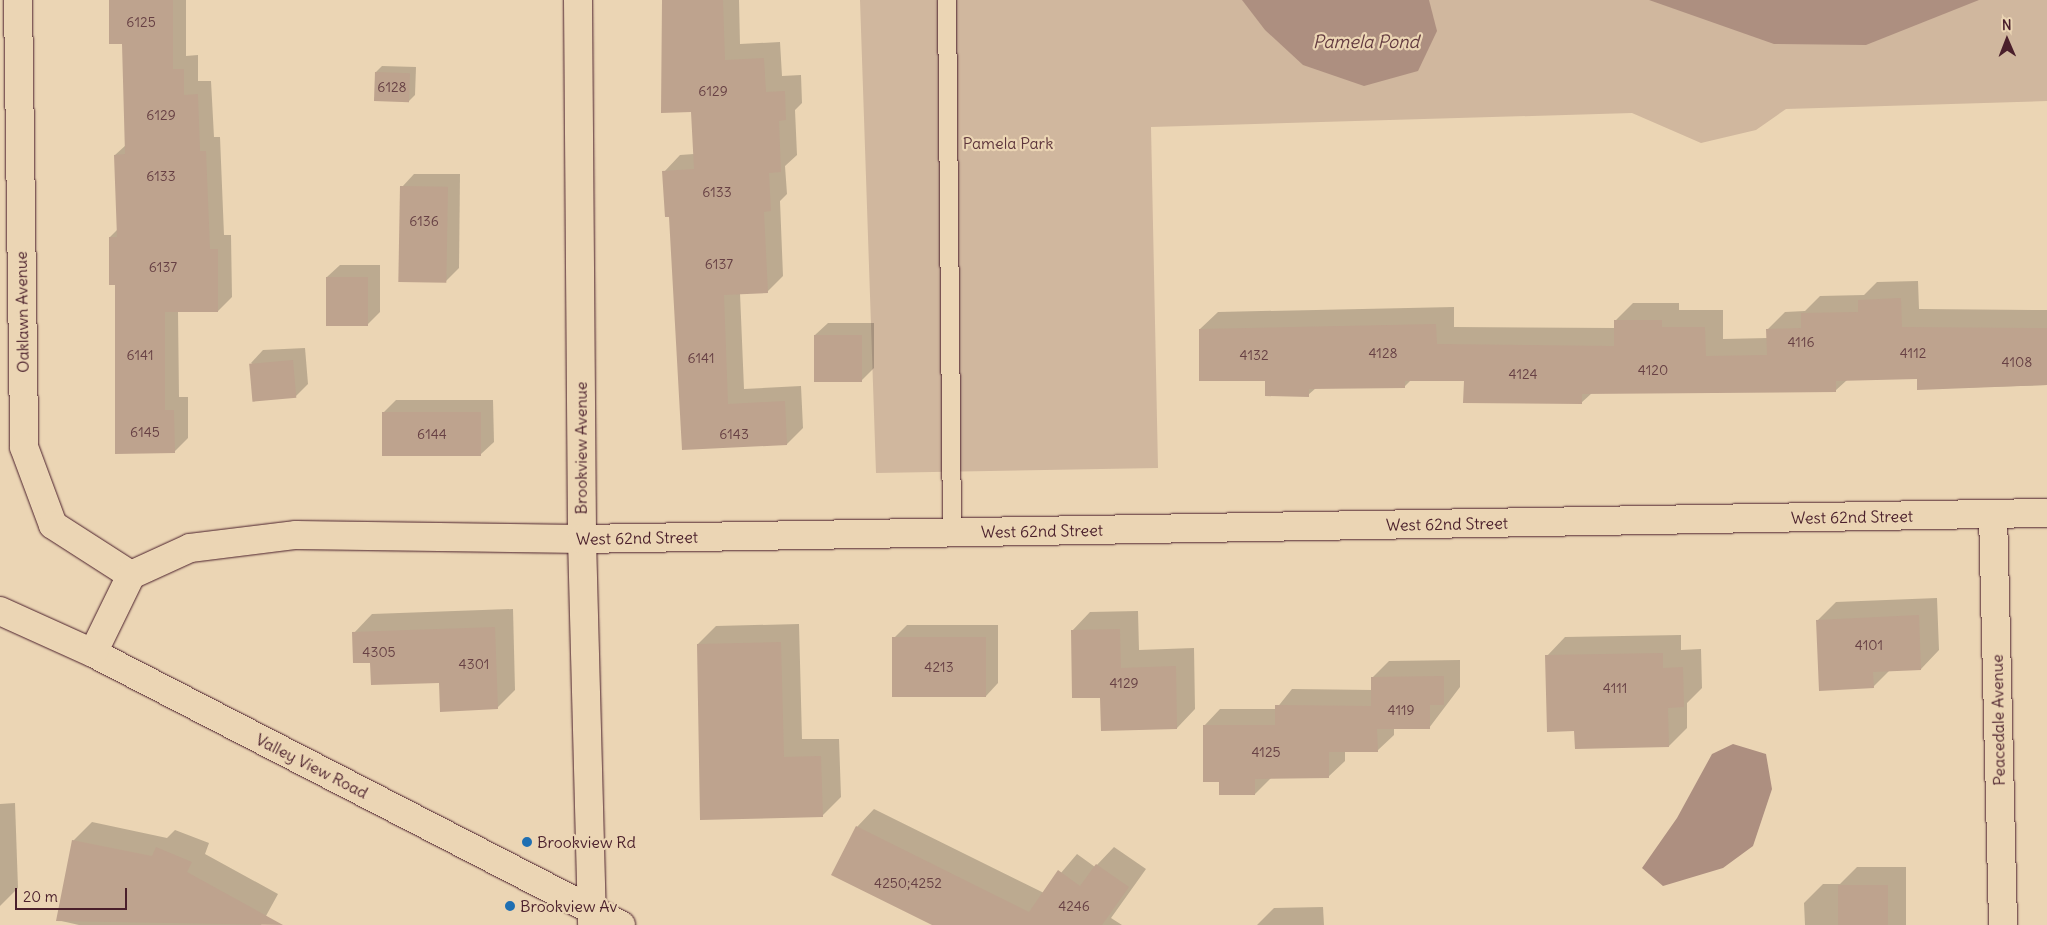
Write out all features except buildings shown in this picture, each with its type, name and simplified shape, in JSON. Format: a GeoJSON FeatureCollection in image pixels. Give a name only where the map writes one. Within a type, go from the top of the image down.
{"type":"FeatureCollection","features":[{"type":"Feature","properties":{"kind":"street","name":"Oaklawn Avenue"},"geometry":{"type":"LineString","coordinates":[[18,0],[24,447],[52,525],[131,575]]}},
{"type":"Feature","properties":{"kind":"street","name":"Brookview Avenue"},"geometry":{"type":"LineString","coordinates":[[578,0],[582,539],[591,918]]}},
{"type":"Feature","properties":{"kind":"street","name":"West 62nd Street"},"geometry":{"type":"LineString","coordinates":[[131,575],[190,548],[296,535],[582,539],[2047,513]]}},
{"type":"Feature","properties":{"kind":"street","name":"Peacedale Avenue"},"geometry":{"type":"LineString","coordinates":[[1993,514],[2003,925]]}},
{"type":"Feature","properties":{"kind":"street"},"geometry":{"type":"LineString","coordinates":[[93,653],[131,575]]}},
{"type":"Feature","properties":{"kind":"street","name":"Valley View Road"},"geometry":{"type":"LineString","coordinates":[[0,611],[93,653],[591,918],[621,925]]}},
{"type":"Feature","properties":{"kind":"lane"},"geometry":{"type":"LineString","coordinates":[[947,0],[952,532]]}},
{"type":"Feature","properties":{"kind":"green space","name":"Pamela Park"},"geometry":{"type":"Polygon","coordinates":[[[860,0],[2047,0],[2047,101],[1786,109],[1756,130],[1701,143],[1632,113],[1151,127],[1158,468],[876,473],[860,0]]]}},
{"type":"Feature","properties":{"kind":"water","name":"Pamela Pond"},"geometry":{"type":"Polygon","coordinates":[[[1242,0],[1429,0],[1437,31],[1418,71],[1364,86],[1303,65],[1265,30],[1242,0]]]}},
{"type":"Feature","properties":{"kind":"water"},"geometry":{"type":"Polygon","coordinates":[[[1649,0],[1979,0],[1866,45],[1774,44],[1649,0]]]}},
{"type":"Feature","properties":{"kind":"water"},"geometry":{"type":"Polygon","coordinates":[[[1733,744],[1766,754],[1772,789],[1753,846],[1723,868],[1663,886],[1642,868],[1677,818],[1712,754],[1733,744]]]}},
{"type":"Feature","properties":{"kind":"place","name":"Brookview Rd"},"geometry":{"type":"Point","coordinates":[527,842]}},
{"type":"Feature","properties":{"kind":"place","name":"Brookview Av"},"geometry":{"type":"Point","coordinates":[510,906]}}]}
